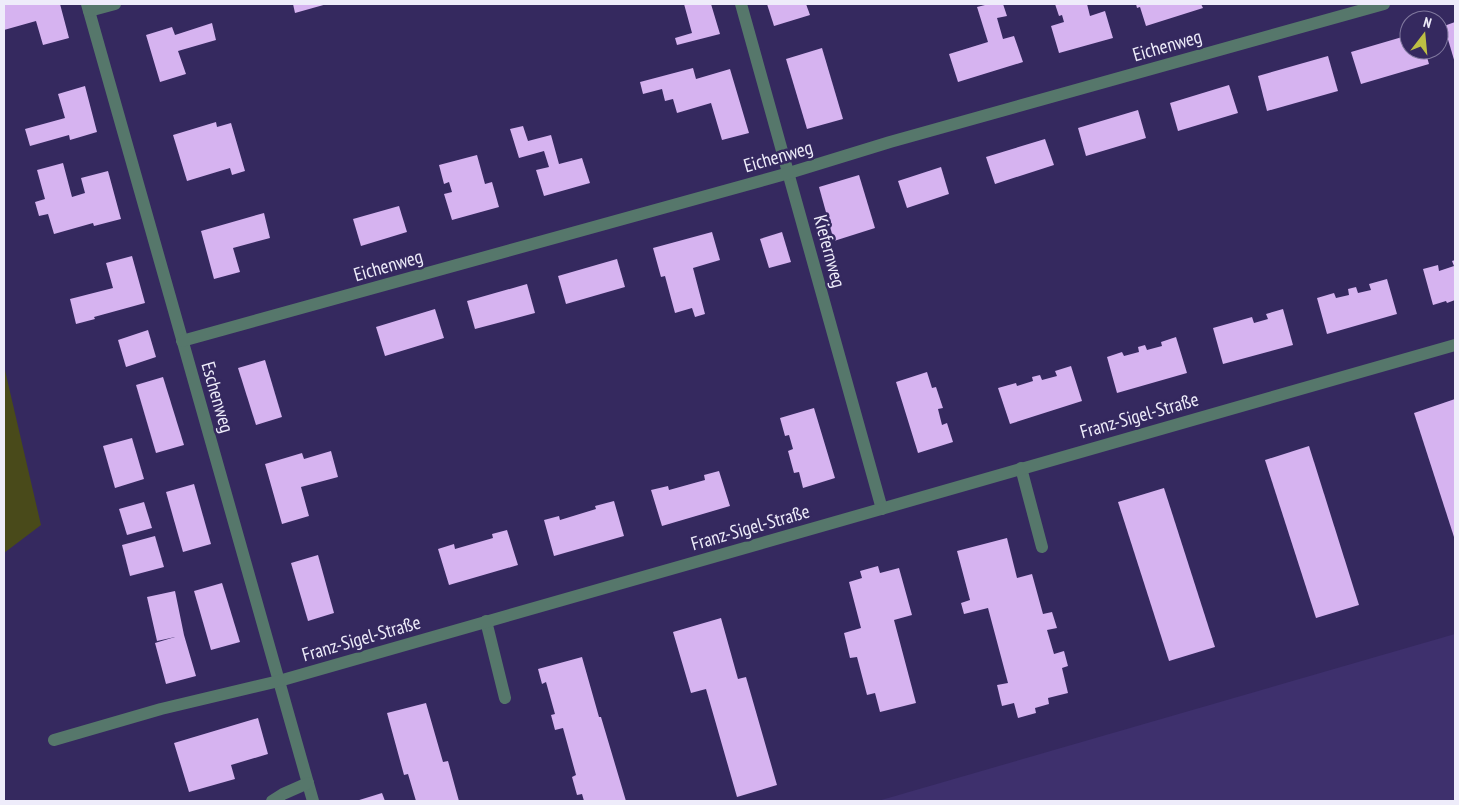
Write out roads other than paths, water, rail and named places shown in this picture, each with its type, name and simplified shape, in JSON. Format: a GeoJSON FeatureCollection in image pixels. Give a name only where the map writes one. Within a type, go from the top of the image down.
{"type":"FeatureCollection","features":[{"type":"Feature","properties":{"kind":"street"},"geometry":{"type":"LineString","coordinates":[[88,7],[115,4]]}},
{"type":"Feature","properties":{"kind":"street","name":"Kiefernweg"},"geometry":{"type":"LineString","coordinates":[[742,4],[882,509]]}},
{"type":"Feature","properties":{"kind":"street","name":"Eichenweg"},"geometry":{"type":"LineString","coordinates":[[182,341],[789,173],[890,142],[1384,4]]}},
{"type":"Feature","properties":{"kind":"street","name":"Eschenweg"},"geometry":{"type":"LineString","coordinates":[[88,7],[313,801]]}},
{"type":"Feature","properties":{"kind":"street","name":"Franz-Sigel-Straße"},"geometry":{"type":"LineString","coordinates":[[54,740],[161,709],[279,681],[1455,345]]}},
{"type":"Feature","properties":{"kind":"street"},"geometry":{"type":"LineString","coordinates":[[1021,468],[1042,547]]}},
{"type":"Feature","properties":{"kind":"street"},"geometry":{"type":"LineString","coordinates":[[486,622],[505,698]]}},
{"type":"Feature","properties":{"kind":"street"},"geometry":{"type":"LineString","coordinates":[[272,801],[283,794],[308,784]]}}]}
